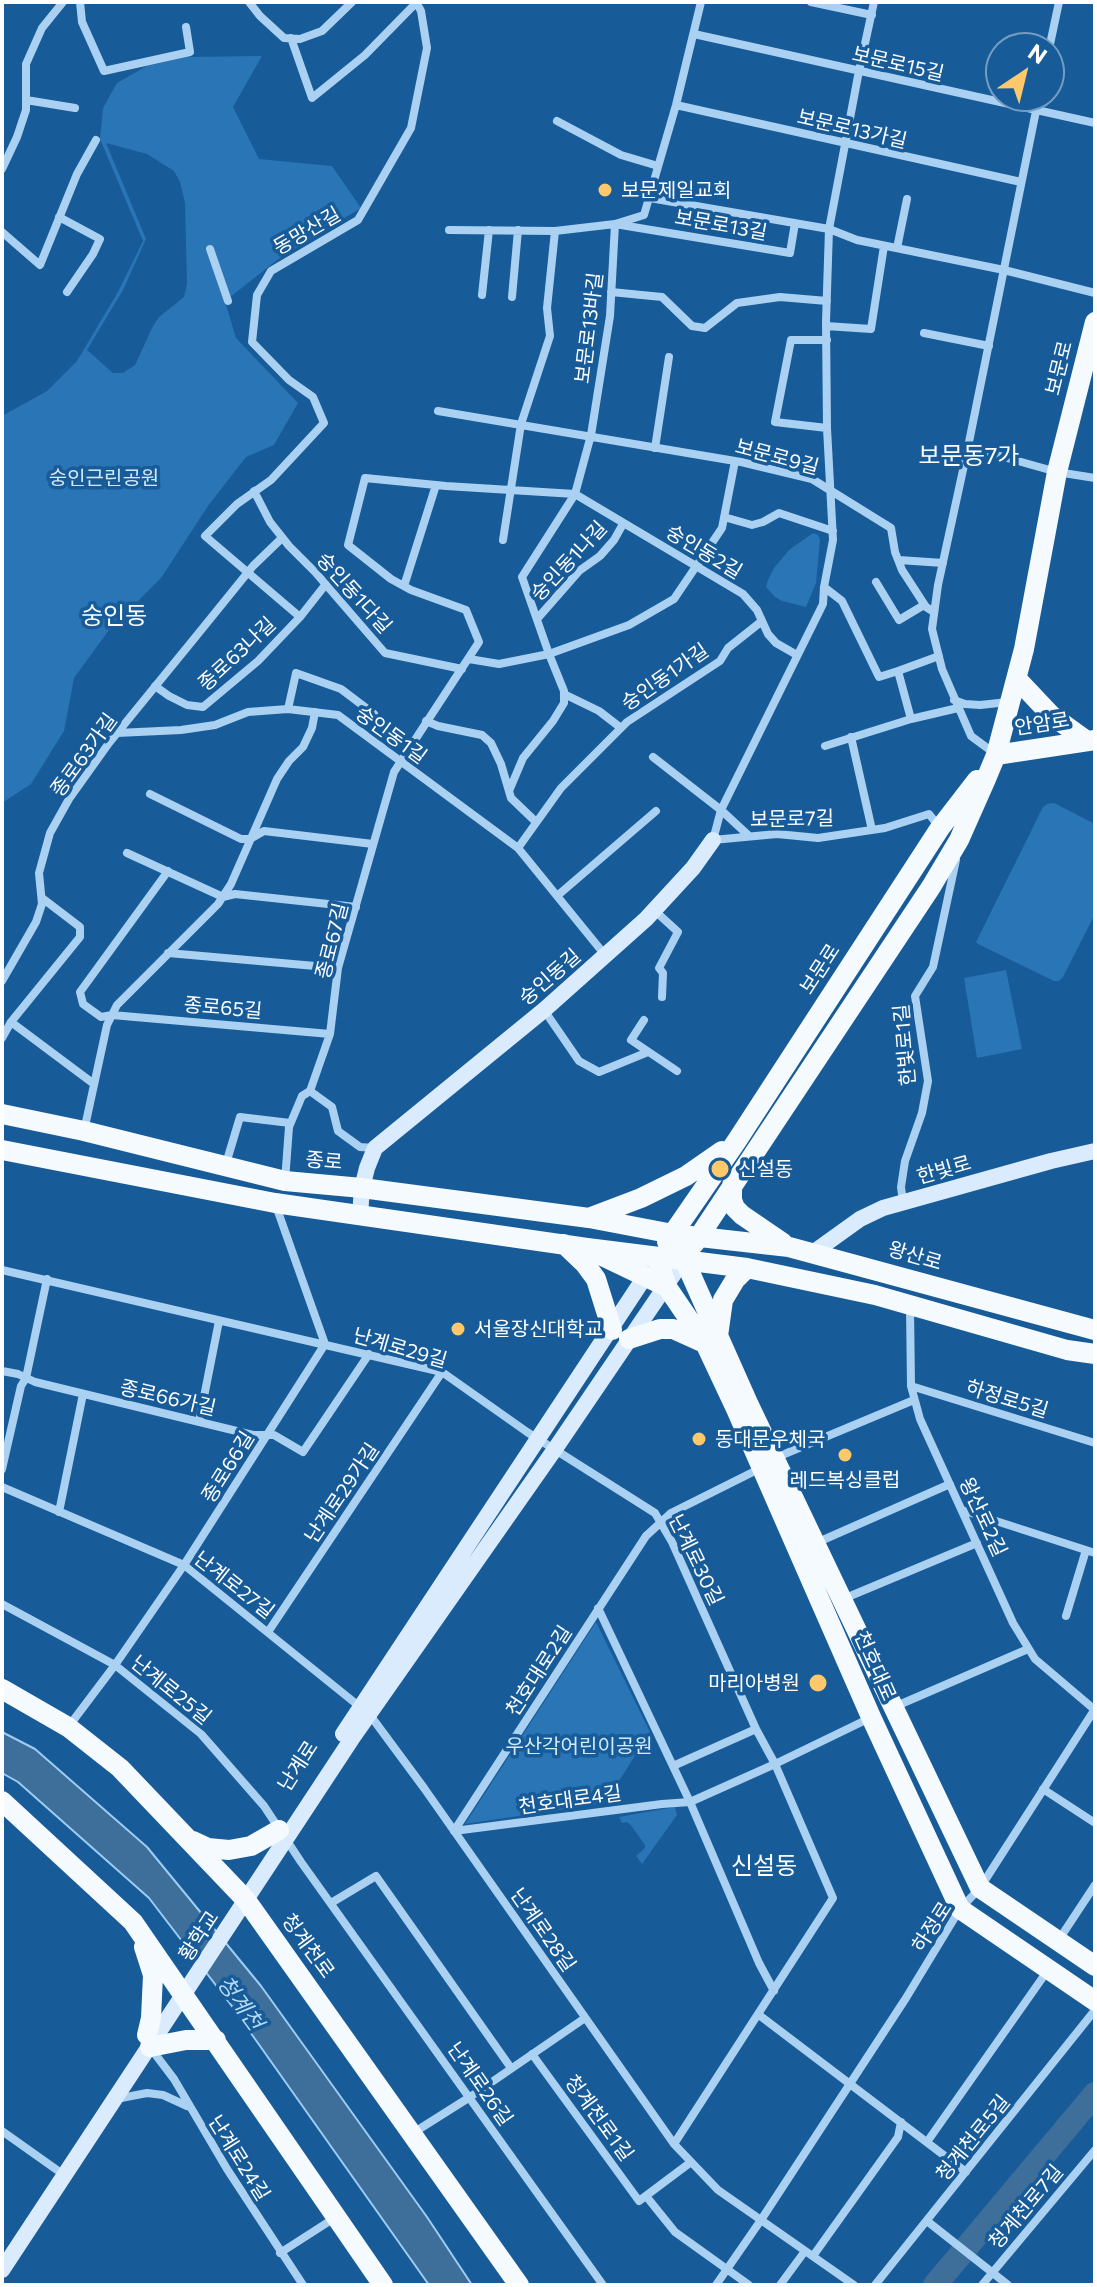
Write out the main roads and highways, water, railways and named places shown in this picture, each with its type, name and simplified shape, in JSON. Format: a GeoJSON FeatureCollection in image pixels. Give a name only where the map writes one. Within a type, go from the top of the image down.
{"type":"FeatureCollection","features":[{"type":"Feature","properties":{"kind":"main road","name":"보문로"},"geometry":{"type":"LineString","coordinates":[[684,1259],[886,956],[959,840],[996,755],[1017,679],[1057,472],[1095,322]]}},
{"type":"Feature","properties":{"kind":"main road"},"geometry":{"type":"LineString","coordinates":[[1017,679],[1051,715],[1091,740]]}},
{"type":"Feature","properties":{"kind":"main road","name":"안암로"},"geometry":{"type":"LineString","coordinates":[[996,755],[1091,740]]}},
{"type":"Feature","properties":{"kind":"main road","name":"보문로"},"geometry":{"type":"LineString","coordinates":[[657,1257],[736,1142],[940,828],[996,755]]}},
{"type":"Feature","properties":{"kind":"main road","name":"숭인동길"},"geometry":{"type":"LineString","coordinates":[[362,1188],[375,1148],[544,1010],[605,955],[654,910],[693,868],[713,840]]}},
{"type":"Feature","properties":{"kind":"main road","name":"종로"},"geometry":{"type":"LineString","coordinates":[[2,1114],[285,1181],[589,1218],[673,1234]]}},
{"type":"Feature","properties":{"kind":"main road"},"geometry":{"type":"LineString","coordinates":[[589,1218],[686,1176],[736,1142]]}},
{"type":"Feature","properties":{"kind":"main road"},"geometry":{"type":"LineString","coordinates":[[2,1150],[275,1203],[747,1268],[875,1295],[1067,1350],[1095,1354]]}},
{"type":"Feature","properties":{"kind":"main road","name":"한빛로"},"geometry":{"type":"LineString","coordinates":[[814,1252],[860,1219],[883,1208],[1095,1151]]}},
{"type":"Feature","properties":{"kind":"main road"},"geometry":{"type":"LineString","coordinates":[[715,1172],[732,1185],[735,1208],[789,1247]]}},
{"type":"Feature","properties":{"kind":"main road"},"geometry":{"type":"LineString","coordinates":[[360,1215],[362,1188]]}},
{"type":"Feature","properties":{"kind":"main road"},"geometry":{"type":"LineString","coordinates":[[673,1234],[712,1340]]}},
{"type":"Feature","properties":{"kind":"main road","name":"왕산로"},"geometry":{"type":"LineString","coordinates":[[673,1234],[814,1252],[1095,1330]]}},
{"type":"Feature","properties":{"kind":"main road"},"geometry":{"type":"LineString","coordinates":[[564,1244],[596,1279],[620,1334],[673,1329],[712,1340]]}},
{"type":"Feature","properties":{"kind":"main road"},"geometry":{"type":"LineString","coordinates":[[587,1248],[667,1287]]}},
{"type":"Feature","properties":{"kind":"main road"},"geometry":{"type":"LineString","coordinates":[[657,1257],[667,1287],[712,1340]]}},
{"type":"Feature","properties":{"kind":"main road","name":"난계로"},"geometry":{"type":"LineString","coordinates":[[366,1711],[555,1449],[620,1334],[629,1302],[657,1257]]}},
{"type":"Feature","properties":{"kind":"main road","name":"난계로"},"geometry":{"type":"LineString","coordinates":[[239,1901],[366,1711],[538,1439],[620,1334],[647,1313],[684,1259]]}},
{"type":"Feature","properties":{"kind":"main road"},"geometry":{"type":"LineString","coordinates":[[712,1340],[723,1300],[747,1268]]}},
{"type":"Feature","properties":{"kind":"main road","name":"천호대로"},"geometry":{"type":"LineString","coordinates":[[712,1340],[768,1463],[871,1717],[960,1909],[1095,2001]]}},
{"type":"Feature","properties":{"kind":"main road","name":"천호대로"},"geometry":{"type":"LineString","coordinates":[[768,1463],[815,1544],[980,1888],[1095,1966]]}},
{"type":"Feature","properties":{"kind":"main road","name":"청계천로"},"geometry":{"type":"LineString","coordinates":[[2,1689],[68,1727],[120,1768],[189,1840],[239,1901],[412,2133],[519,2285]]}},
{"type":"Feature","properties":{"kind":"main road"},"geometry":{"type":"LineString","coordinates":[[2,1801],[138,1928],[180,1994],[216,2040],[383,2285]]}},
{"type":"Feature","properties":{"kind":"main road"},"geometry":{"type":"LineString","coordinates":[[189,1840],[208,1848],[229,1850],[283,1835]]}},
{"type":"Feature","properties":{"kind":"main road","name":"황학교"},"geometry":{"type":"LineString","coordinates":[[180,1994],[239,1901]]}},
{"type":"Feature","properties":{"kind":"main road"},"geometry":{"type":"LineString","coordinates":[[2,2270],[115,2099],[148,2041],[153,1975],[138,1928]]}},
{"type":"Feature","properties":{"kind":"main road"},"geometry":{"type":"LineString","coordinates":[[2,2254],[180,1994]]}},
{"type":"Feature","properties":{"kind":"main road"},"geometry":{"type":"LineString","coordinates":[[148,2041],[216,2040]]}},
{"type":"Feature","properties":{"kind":"water","name":"청계천"},"geometry":{"type":"Polygon","coordinates":[[[2,1732],[35,1749],[147,1847],[261,1986],[427,2217],[472,2285],[429,2285],[231,2005],[149,1898],[18,1782],[2,1773],[2,1732]]]}},
{"type":"Feature","properties":{"kind":"waterway"},"geometry":{"type":"LineString","coordinates":[[935,2285],[1095,2094]]}},
{"type":"Feature","properties":{"kind":"place","name":"보문제일교회"},"geometry":{"type":"Point","coordinates":[605,190]}},
{"type":"Feature","properties":{"kind":"place","name":"신설동"},"geometry":{"type":"Point","coordinates":[720,1169]}},
{"type":"Feature","properties":{"kind":"place","name":"서울장신대학교"},"geometry":{"type":"Point","coordinates":[458,1329]}},
{"type":"Feature","properties":{"kind":"place","name":"동대문우체국"},"geometry":{"type":"Point","coordinates":[699,1439]}},
{"type":"Feature","properties":{"kind":"place","name":"레드복싱클럽"},"geometry":{"type":"Point","coordinates":[845,1455]}},
{"type":"Feature","properties":{"kind":"place","name":"마리아병원"},"geometry":{"type":"Point","coordinates":[818,1683]}},
{"type":"Feature","properties":{"kind":"district","name":"보문동7가"},"geometry":{"type":"Point","coordinates":[969,456]}},
{"type":"Feature","properties":{"kind":"district","name":"숭인동"},"geometry":{"type":"Point","coordinates":[114,616]}},
{"type":"Feature","properties":{"kind":"district","name":"신설동"},"geometry":{"type":"Point","coordinates":[764,1866]}},
{"type":"Feature","properties":{"kind":"park label","name":"숭인근린공원"},"geometry":{"type":"Point","coordinates":[104,478]}},
{"type":"Feature","properties":{"kind":"park label","name":"우산각어린이공원"},"geometry":{"type":"Point","coordinates":[579,1746]}}]}
